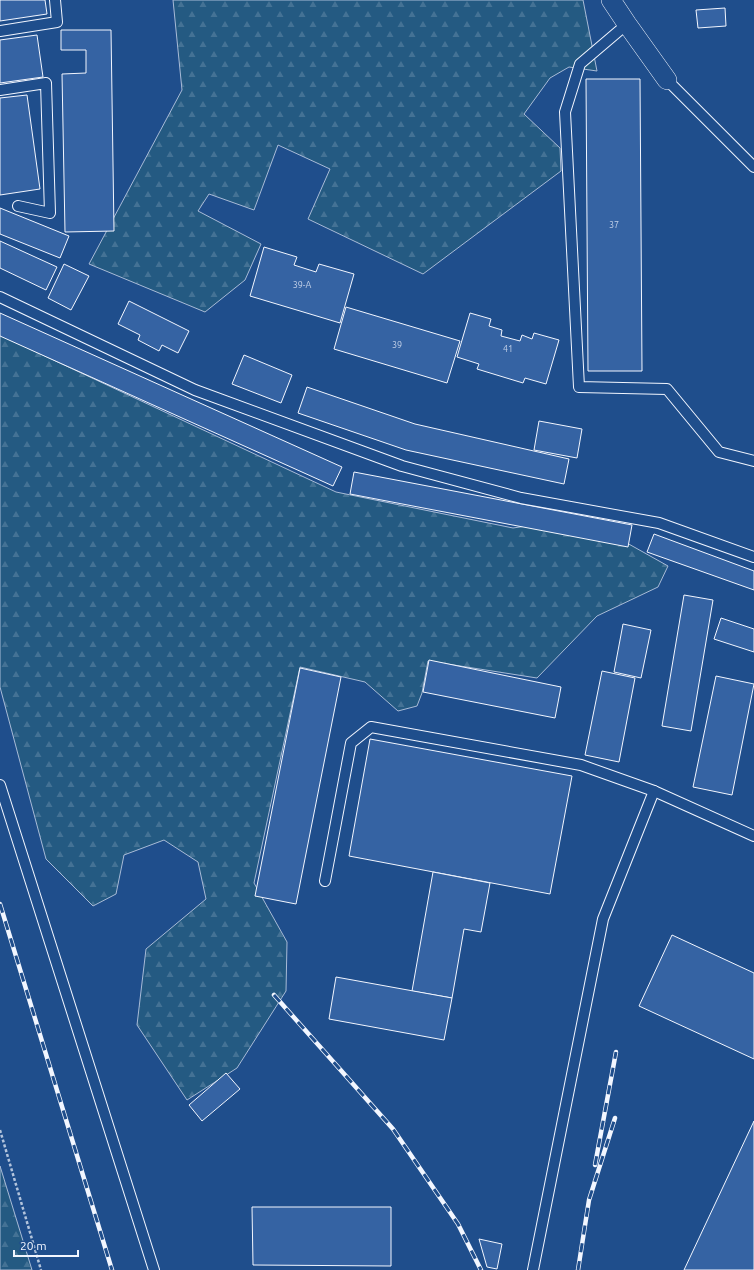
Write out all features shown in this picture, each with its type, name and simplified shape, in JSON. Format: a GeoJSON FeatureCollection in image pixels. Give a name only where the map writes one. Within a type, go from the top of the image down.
{"type":"FeatureCollection","features":[{"type":"Feature","properties":{"kind":"street"},"geometry":{"type":"LineString","coordinates":[[611,0],[667,80]]}},
{"type":"Feature","properties":{"kind":"lane"},"geometry":{"type":"LineString","coordinates":[[0,30],[57,22],[55,0]]}},
{"type":"Feature","properties":{"kind":"lane"},"geometry":{"type":"LineString","coordinates":[[627,24],[580,64],[565,112],[579,387],[667,389],[720,452],[754,461]]}},
{"type":"Feature","properties":{"kind":"lane"},"geometry":{"type":"LineString","coordinates":[[667,80],[754,167]]}},
{"type":"Feature","properties":{"kind":"lane"},"geometry":{"type":"LineString","coordinates":[[0,90],[46,83],[50,213],[18,206]]}},
{"type":"Feature","properties":{"kind":"lane"},"geometry":{"type":"LineString","coordinates":[[0,297],[194,390],[402,466],[521,498],[659,523],[754,557]]}},
{"type":"Feature","properties":{"kind":"lane"},"geometry":{"type":"LineString","coordinates":[[326,881],[351,743],[370,727],[581,765],[654,791],[754,836]]}},
{"type":"Feature","properties":{"kind":"lane"},"geometry":{"type":"LineString","coordinates":[[0,785],[154,1270]]}},
{"type":"Feature","properties":{"kind":"lane"},"geometry":{"type":"LineString","coordinates":[[534,1270],[602,919],[654,791]]}},
{"type":"Feature","properties":{"kind":"path"},"geometry":{"type":"LineString","coordinates":[[0,1130],[41,1270]]}},
{"type":"Feature","properties":{"kind":"green space"},"geometry":{"type":"Polygon","coordinates":[[[173,0],[583,0],[597,71],[569,67],[550,78],[524,114],[560,148],[561,171],[423,274],[308,219],[330,169],[278,145],[254,210],[209,194],[198,211],[261,244],[245,280],[205,312],[89,264],[182,90],[173,0]]]}},
{"type":"Feature","properties":{"kind":"green space"},"geometry":{"type":"Polygon","coordinates":[[[0,335],[336,492],[513,528],[553,522],[618,538],[668,566],[658,587],[597,616],[537,678],[428,661],[422,693],[417,706],[398,711],[365,682],[300,667],[254,883],[287,942],[286,991],[237,1068],[187,1100],[137,1025],[146,949],[206,899],[198,862],[164,840],[124,855],[116,894],[93,906],[46,859],[0,687],[0,335]]]}},
{"type":"Feature","properties":{"kind":"green space"},"geometry":{"type":"Polygon","coordinates":[[[0,1166],[32,1270],[0,1270],[0,1166]]]}},
{"type":"Feature","properties":{"kind":"building"},"geometry":{"type":"Polygon","coordinates":[[[0,0],[45,0],[47,14],[0,21],[0,0]]]}},
{"type":"Feature","properties":{"kind":"building"},"geometry":{"type":"Polygon","coordinates":[[[725,8],[726,26],[698,28],[696,10],[725,8]]]}},
{"type":"Feature","properties":{"kind":"building"},"geometry":{"type":"Polygon","coordinates":[[[61,30],[111,30],[114,231],[65,232],[62,74],[86,73],[86,50],[61,50],[61,30]]]}},
{"type":"Feature","properties":{"kind":"building"},"geometry":{"type":"Polygon","coordinates":[[[37,35],[43,77],[0,83],[0,40],[37,35]]]}},
{"type":"Feature","properties":{"kind":"building"},"geometry":{"type":"Polygon","coordinates":[[[586,79],[640,79],[642,371],[588,371],[586,79]]]}},
{"type":"Feature","properties":{"kind":"building"},"geometry":{"type":"Polygon","coordinates":[[[27,95],[40,189],[0,195],[0,98],[27,95]]]}},
{"type":"Feature","properties":{"kind":"building"},"geometry":{"type":"Polygon","coordinates":[[[0,208],[69,236],[60,258],[0,234],[0,208]]]}},
{"type":"Feature","properties":{"kind":"building"},"geometry":{"type":"Polygon","coordinates":[[[0,241],[57,267],[46,290],[0,268],[0,241]]]}},
{"type":"Feature","properties":{"kind":"building"},"geometry":{"type":"Polygon","coordinates":[[[264,247],[297,257],[294,265],[316,272],[319,264],[354,274],[340,323],[250,296],[264,247]]]}},
{"type":"Feature","properties":{"kind":"building"},"geometry":{"type":"Polygon","coordinates":[[[64,264],[89,276],[71,310],[48,298],[64,264]]]}},
{"type":"Feature","properties":{"kind":"building"},"geometry":{"type":"Polygon","coordinates":[[[129,301],[189,331],[178,353],[162,345],[159,351],[138,340],[140,335],[118,324],[129,301]]]}},
{"type":"Feature","properties":{"kind":"building"},"geometry":{"type":"Polygon","coordinates":[[[346,307],[460,341],[447,383],[334,349],[346,307]]]}},
{"type":"Feature","properties":{"kind":"building"},"geometry":{"type":"Polygon","coordinates":[[[0,313],[342,467],[333,486],[0,336],[0,313]]]}},
{"type":"Feature","properties":{"kind":"building"},"geometry":{"type":"Polygon","coordinates":[[[470,313],[491,319],[489,326],[502,330],[501,336],[520,341],[522,335],[532,339],[534,333],[559,340],[546,384],[525,378],[523,383],[477,369],[479,364],[457,357],[470,313]]]}},
{"type":"Feature","properties":{"kind":"building"},"geometry":{"type":"Polygon","coordinates":[[[244,355],[292,375],[281,403],[232,384],[244,355]]]}},
{"type":"Feature","properties":{"kind":"building"},"geometry":{"type":"Polygon","coordinates":[[[307,387],[415,424],[569,459],[564,484],[406,450],[298,413],[307,387]]]}},
{"type":"Feature","properties":{"kind":"building"},"geometry":{"type":"Polygon","coordinates":[[[539,421],[582,429],[577,458],[534,450],[539,421]]]}},
{"type":"Feature","properties":{"kind":"building"},"geometry":{"type":"Polygon","coordinates":[[[354,472],[632,525],[628,547],[350,494],[354,472]]]}},
{"type":"Feature","properties":{"kind":"building"},"geometry":{"type":"Polygon","coordinates":[[[654,534],[754,571],[754,590],[647,552],[654,534]]]}},
{"type":"Feature","properties":{"kind":"building"},"geometry":{"type":"Polygon","coordinates":[[[684,595],[713,600],[691,731],[662,726],[684,595]]]}},
{"type":"Feature","properties":{"kind":"building"},"geometry":{"type":"Polygon","coordinates":[[[721,618],[754,629],[754,652],[714,639],[721,618]]]}},
{"type":"Feature","properties":{"kind":"building"},"geometry":{"type":"Polygon","coordinates":[[[623,624],[651,630],[641,678],[614,672],[623,624]]]}},
{"type":"Feature","properties":{"kind":"building"},"geometry":{"type":"Polygon","coordinates":[[[429,660],[561,687],[555,718],[423,692],[429,660]]]}},
{"type":"Feature","properties":{"kind":"building"},"geometry":{"type":"Polygon","coordinates":[[[300,668],[341,677],[296,904],[255,896],[300,668]]]}},
{"type":"Feature","properties":{"kind":"building"},"geometry":{"type":"Polygon","coordinates":[[[602,671],[635,678],[619,762],[585,755],[602,671]]]}},
{"type":"Feature","properties":{"kind":"building"},"geometry":{"type":"Polygon","coordinates":[[[716,676],[754,684],[732,795],[693,787],[716,676]]]}},
{"type":"Feature","properties":{"kind":"building"},"geometry":{"type":"Polygon","coordinates":[[[370,739],[572,776],[550,894],[349,856],[370,739]]]}},
{"type":"Feature","properties":{"kind":"building"},"geometry":{"type":"Polygon","coordinates":[[[433,872],[490,883],[481,932],[464,929],[452,998],[412,991],[433,872]]]}},
{"type":"Feature","properties":{"kind":"building"},"geometry":{"type":"Polygon","coordinates":[[[672,935],[754,973],[754,1059],[639,1006],[672,935]]]}},
{"type":"Feature","properties":{"kind":"building"},"geometry":{"type":"Polygon","coordinates":[[[336,977],[452,998],[444,1040],[329,1019],[336,977]]]}},
{"type":"Feature","properties":{"kind":"building"},"geometry":{"type":"Polygon","coordinates":[[[226,1073],[240,1089],[202,1121],[189,1105],[226,1073]]]}},
{"type":"Feature","properties":{"kind":"building"},"geometry":{"type":"Polygon","coordinates":[[[754,1121],[754,1270],[684,1270],[754,1121]]]}},
{"type":"Feature","properties":{"kind":"building"},"geometry":{"type":"Polygon","coordinates":[[[252,1207],[391,1207],[391,1266],[253,1265],[252,1207]]]}},
{"type":"Feature","properties":{"kind":"building"},"geometry":{"type":"Polygon","coordinates":[[[479,1239],[502,1244],[497,1269],[487,1267],[479,1239]]]}},
{"type":"Feature","properties":{"kind":"railway"},"geometry":{"type":"LineString","coordinates":[[0,904],[112,1270]]}},
{"type":"Feature","properties":{"kind":"railway"},"geometry":{"type":"LineString","coordinates":[[274,995],[393,1129],[458,1224],[481,1270]]}},
{"type":"Feature","properties":{"kind":"railway"},"geometry":{"type":"LineString","coordinates":[[595,1165],[616,1052]]}},
{"type":"Feature","properties":{"kind":"railway"},"geometry":{"type":"LineString","coordinates":[[578,1270],[589,1200],[615,1118]]}}]}
